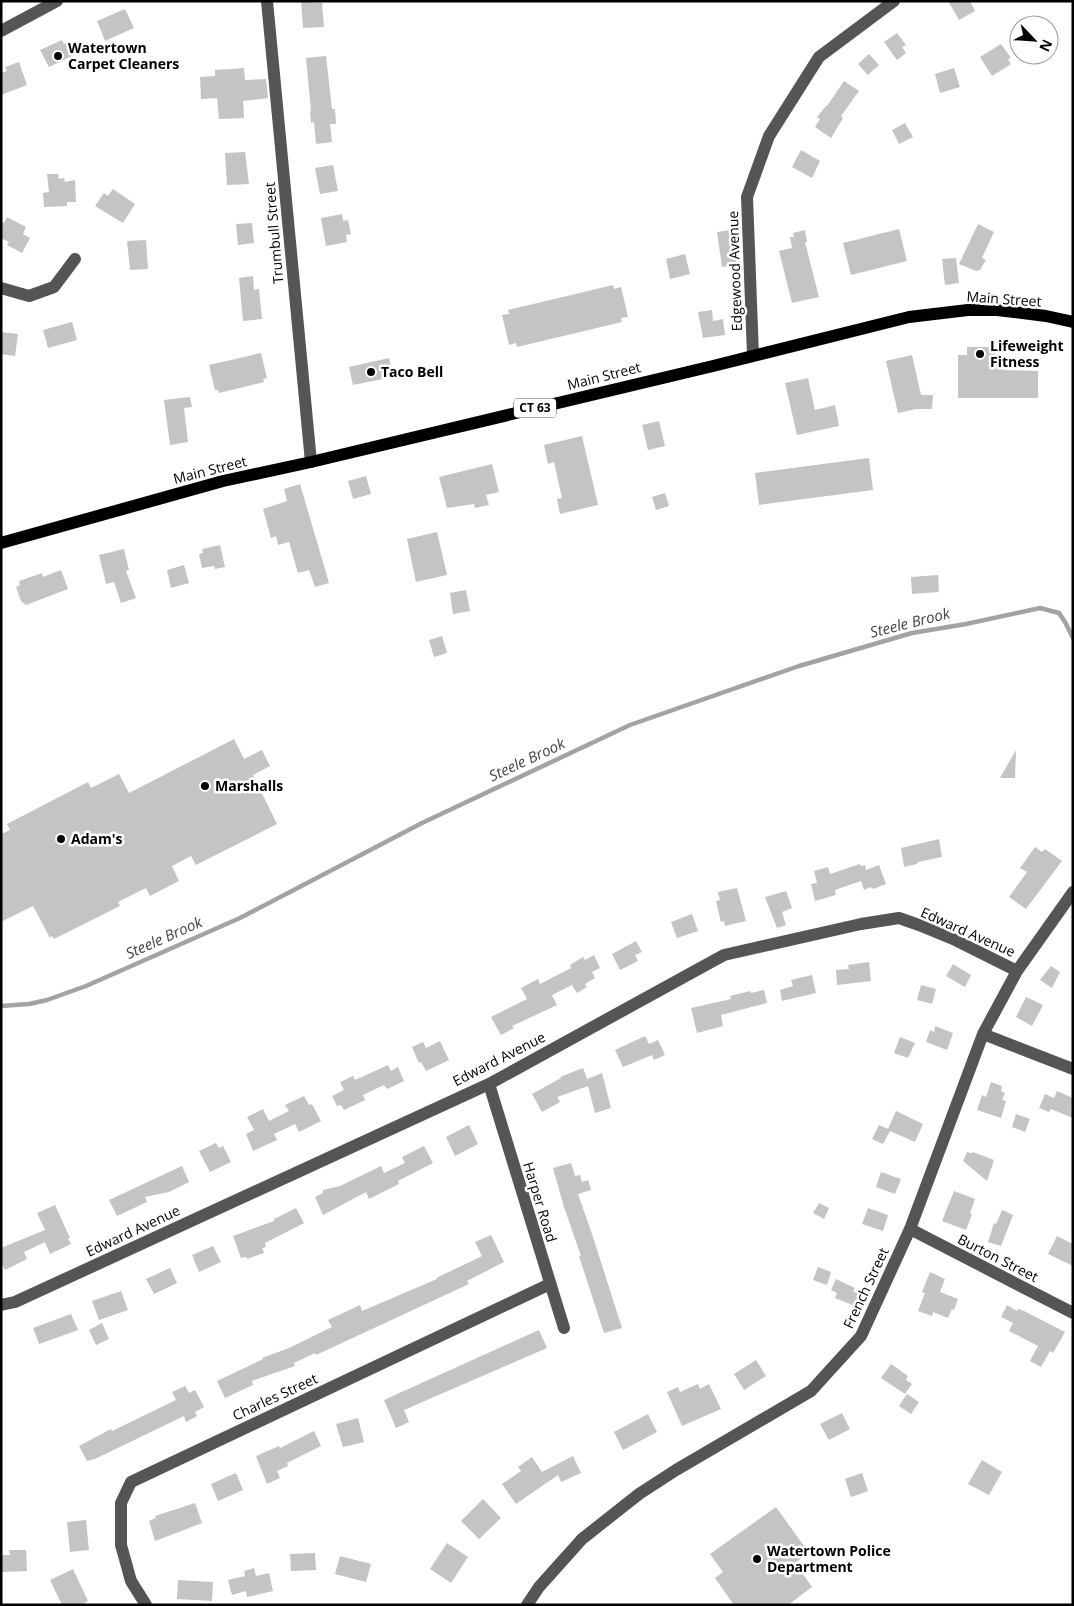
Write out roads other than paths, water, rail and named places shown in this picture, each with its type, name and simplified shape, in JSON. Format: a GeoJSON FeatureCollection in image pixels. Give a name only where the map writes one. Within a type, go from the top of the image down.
{"type":"FeatureCollection","features":[{"type":"Feature","properties":{"kind":"main road","name":"Main Street"},"geometry":{"type":"LineString","coordinates":[[1,543],[223,481],[311,462],[909,317],[968,310],[997,310],[1046,316],[1073,322]]}},
{"type":"Feature","properties":{"kind":"street"},"geometry":{"type":"LineString","coordinates":[[1,31],[57,1]]}},
{"type":"Feature","properties":{"kind":"street","name":"Trumbull Street"},"geometry":{"type":"LineString","coordinates":[[267,1],[311,462]]}},
{"type":"Feature","properties":{"kind":"street","name":"Edgewood Avenue"},"geometry":{"type":"LineString","coordinates":[[753,355],[747,197],[769,136],[819,57],[894,1]]}},
{"type":"Feature","properties":{"kind":"street"},"geometry":{"type":"LineString","coordinates":[[1,288],[29,296],[54,287],[74,260]]}},
{"type":"Feature","properties":{"kind":"street","name":"French Street"},"geometry":{"type":"LineString","coordinates":[[526,1605],[539,1587],[582,1539],[629,1502],[676,1470],[810,1391],[862,1336],[910,1229],[983,1034],[1017,970],[1073,892]]}},
{"type":"Feature","properties":{"kind":"street","name":"Edward Avenue"},"geometry":{"type":"LineString","coordinates":[[1,1305],[15,1302],[488,1084],[724,954],[861,924],[898,918],[919,924],[1017,970]]}},
{"type":"Feature","properties":{"kind":"street"},"geometry":{"type":"LineString","coordinates":[[983,1034],[1073,1069]]}},
{"type":"Feature","properties":{"kind":"street","name":"Harper Road"},"geometry":{"type":"LineString","coordinates":[[488,1084],[564,1328]]}},
{"type":"Feature","properties":{"kind":"street","name":"Burton Street"},"geometry":{"type":"LineString","coordinates":[[910,1229],[1073,1313]]}},
{"type":"Feature","properties":{"kind":"street","name":"Charles Street"},"geometry":{"type":"LineString","coordinates":[[146,1605],[131,1581],[122,1545],[121,1503],[132,1482],[550,1284]]}},
{"type":"Feature","properties":{"kind":"waterway","name":"Steele Brook"},"geometry":{"type":"LineString","coordinates":[[1,1006],[29,1004],[47,1000],[86,986],[240,918],[422,823],[630,725],[799,666],[912,633],[966,624],[1040,608],[1059,613],[1073,638]]}},
{"type":"Feature","properties":{"kind":"place","name":"Watertown Carpet Cleaners"},"geometry":{"type":"Point","coordinates":[58,56]}},
{"type":"Feature","properties":{"kind":"place","name":"Lifeweight Fitness"},"geometry":{"type":"Point","coordinates":[980,354]}},
{"type":"Feature","properties":{"kind":"place","name":"Taco Bell"},"geometry":{"type":"Point","coordinates":[371,372]}},
{"type":"Feature","properties":{"kind":"place","name":"Marshalls"},"geometry":{"type":"Point","coordinates":[205,786]}},
{"type":"Feature","properties":{"kind":"place","name":"Adam's"},"geometry":{"type":"Point","coordinates":[61,839]}},
{"type":"Feature","properties":{"kind":"place","name":"Watertown Police Department"},"geometry":{"type":"Point","coordinates":[757,1559]}}]}
